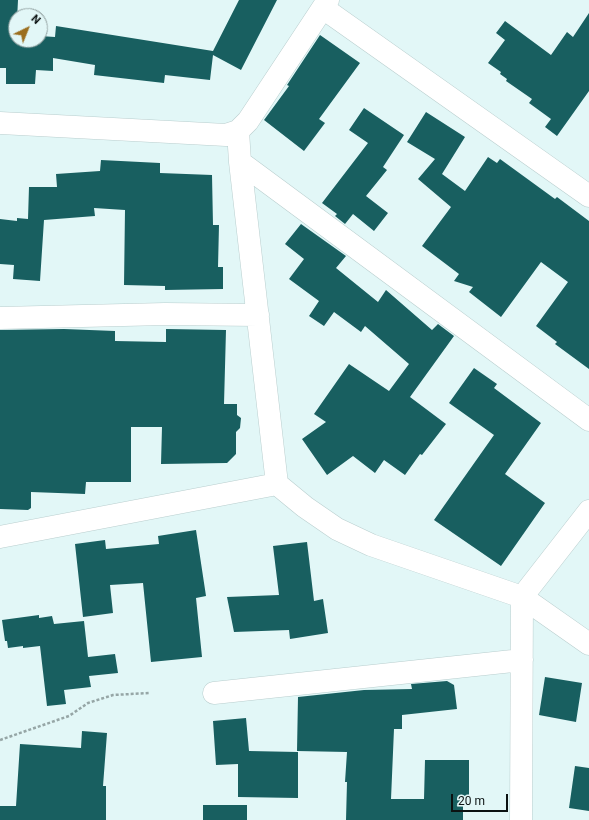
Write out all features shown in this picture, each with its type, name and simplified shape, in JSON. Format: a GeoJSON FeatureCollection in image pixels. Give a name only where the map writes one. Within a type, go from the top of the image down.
{"type":"FeatureCollection","features":[{"type":"Feature","properties":{"kind":"street"},"geometry":{"type":"LineString","coordinates":[[0,123],[226,135],[238,131],[248,121],[325,4],[589,196]]}},
{"type":"Feature","properties":{"kind":"street"},"geometry":{"type":"LineString","coordinates":[[238,131],[240,162],[277,484],[305,507],[337,529],[364,542],[522,597],[589,644]]}},
{"type":"Feature","properties":{"kind":"street"},"geometry":{"type":"LineString","coordinates":[[240,162],[589,420]]}},
{"type":"Feature","properties":{"kind":"street"},"geometry":{"type":"LineString","coordinates":[[0,318],[157,314],[258,315]]}},
{"type":"Feature","properties":{"kind":"street"},"geometry":{"type":"LineString","coordinates":[[0,537],[277,484]]}},
{"type":"Feature","properties":{"kind":"street"},"geometry":{"type":"LineString","coordinates":[[521,820],[522,597],[589,511]]}},
{"type":"Feature","properties":{"kind":"street"},"geometry":{"type":"LineString","coordinates":[[214,693],[522,660]]}},
{"type":"Feature","properties":{"kind":"path"},"geometry":{"type":"LineString","coordinates":[[0,740],[69,716],[88,703],[113,695],[149,693]]}},
{"type":"Feature","properties":{"kind":"building"},"geometry":{"type":"Polygon","coordinates":[[[0,0],[18,0],[18,8],[8,8],[8,48],[48,48],[48,37],[55,37],[56,26],[213,51],[239,0],[277,0],[241,70],[213,55],[210,80],[165,75],[164,83],[94,75],[95,65],[53,58],[53,71],[36,70],[35,84],[6,84],[6,68],[0,68],[0,0]]]}},
{"type":"Feature","properties":{"kind":"building"},"geometry":{"type":"Polygon","coordinates":[[[589,13],[589,91],[557,136],[545,127],[551,119],[529,103],[532,99],[506,81],[507,79],[500,74],[501,72],[488,63],[505,40],[496,33],[505,21],[551,55],[567,32],[573,37],[589,13]]]}},
{"type":"Feature","properties":{"kind":"building"},"geometry":{"type":"Polygon","coordinates":[[[320,35],[360,63],[319,119],[325,123],[304,151],[264,120],[289,86],[287,85],[320,35]]]}},
{"type":"Feature","properties":{"kind":"building"},"geometry":{"type":"Polygon","coordinates":[[[364,108],[404,135],[383,167],[387,170],[366,196],[388,213],[374,231],[353,214],[345,224],[335,216],[337,214],[322,203],[368,143],[349,130],[364,108]]]}},
{"type":"Feature","properties":{"kind":"building"},"geometry":{"type":"Polygon","coordinates":[[[426,112],[465,137],[442,174],[465,191],[488,157],[497,163],[500,159],[555,199],[557,197],[589,221],[589,369],[555,344],[557,342],[536,326],[568,282],[541,262],[501,317],[469,292],[473,287],[454,281],[459,274],[422,246],[451,207],[418,179],[435,159],[407,142],[426,112]]]}},
{"type":"Feature","properties":{"kind":"building"},"geometry":{"type":"Polygon","coordinates":[[[101,160],[160,163],[160,173],[212,175],[213,225],[219,225],[218,267],[223,267],[223,289],[165,290],[165,286],[124,285],[125,210],[94,208],[95,216],[44,220],[40,281],[13,279],[14,265],[0,264],[0,219],[17,221],[17,218],[28,219],[29,187],[57,187],[56,174],[100,171],[101,160]]]}},
{"type":"Feature","properties":{"kind":"building"},"geometry":{"type":"Polygon","coordinates":[[[301,224],[346,256],[336,268],[378,302],[386,290],[432,330],[438,324],[454,336],[410,397],[446,424],[422,455],[420,454],[405,475],[384,460],[375,473],[353,456],[327,475],[302,439],[326,422],[314,414],[349,364],[389,391],[409,364],[365,326],[361,332],[334,312],[324,326],[309,316],[319,301],[289,279],[304,259],[285,244],[301,224]]]}},
{"type":"Feature","properties":{"kind":"building"},"geometry":{"type":"Polygon","coordinates":[[[64,329],[115,331],[115,341],[166,342],[166,329],[226,330],[224,404],[237,404],[237,415],[241,418],[240,428],[236,432],[236,454],[227,463],[161,464],[162,427],[131,427],[131,482],[86,482],[85,494],[31,492],[31,508],[28,510],[0,509],[0,330],[64,329]]]}},
{"type":"Feature","properties":{"kind":"building"},"geometry":{"type":"Polygon","coordinates":[[[474,368],[497,384],[494,388],[541,423],[505,474],[545,503],[501,566],[434,520],[494,435],[449,403],[474,368]]]}},
{"type":"Feature","properties":{"kind":"building"},"geometry":{"type":"Polygon","coordinates":[[[196,530],[206,596],[196,598],[202,657],[151,662],[143,583],[110,585],[113,613],[83,617],[75,544],[105,540],[106,549],[159,544],[158,536],[196,530]]]}},
{"type":"Feature","properties":{"kind":"building"},"geometry":{"type":"Polygon","coordinates":[[[307,542],[314,601],[323,599],[328,633],[290,639],[289,630],[234,632],[227,597],[279,595],[273,546],[307,542]]]}},
{"type":"Feature","properties":{"kind":"building"},"geometry":{"type":"Polygon","coordinates":[[[39,615],[39,618],[52,616],[54,624],[84,621],[88,657],[115,654],[118,673],[89,676],[91,687],[64,690],[66,704],[47,706],[40,646],[8,648],[7,641],[5,641],[2,620],[39,615]]]}},
{"type":"Feature","properties":{"kind":"building"},"geometry":{"type":"Polygon","coordinates":[[[545,677],[582,683],[576,722],[539,715],[545,677]]]}},
{"type":"Feature","properties":{"kind":"building"},"geometry":{"type":"Polygon","coordinates":[[[447,681],[454,685],[457,709],[402,715],[402,729],[394,729],[391,799],[424,799],[425,760],[469,760],[469,796],[463,796],[463,820],[346,820],[347,782],[345,782],[347,752],[297,751],[298,697],[364,690],[412,689],[411,684],[447,681]]]}},
{"type":"Feature","properties":{"kind":"building"},"geometry":{"type":"Polygon","coordinates":[[[246,718],[249,751],[298,752],[298,798],[238,797],[238,764],[216,765],[213,721],[246,718]]]}},
{"type":"Feature","properties":{"kind":"building"},"geometry":{"type":"Polygon","coordinates":[[[82,731],[107,733],[103,786],[106,786],[106,820],[0,820],[0,806],[16,806],[20,744],[81,748],[82,731]]]}},
{"type":"Feature","properties":{"kind":"building"},"geometry":{"type":"Polygon","coordinates":[[[575,766],[589,768],[589,811],[569,808],[575,766]]]}},
{"type":"Feature","properties":{"kind":"building"},"geometry":{"type":"Polygon","coordinates":[[[203,805],[247,805],[247,820],[203,820],[203,805]]]}}]}
